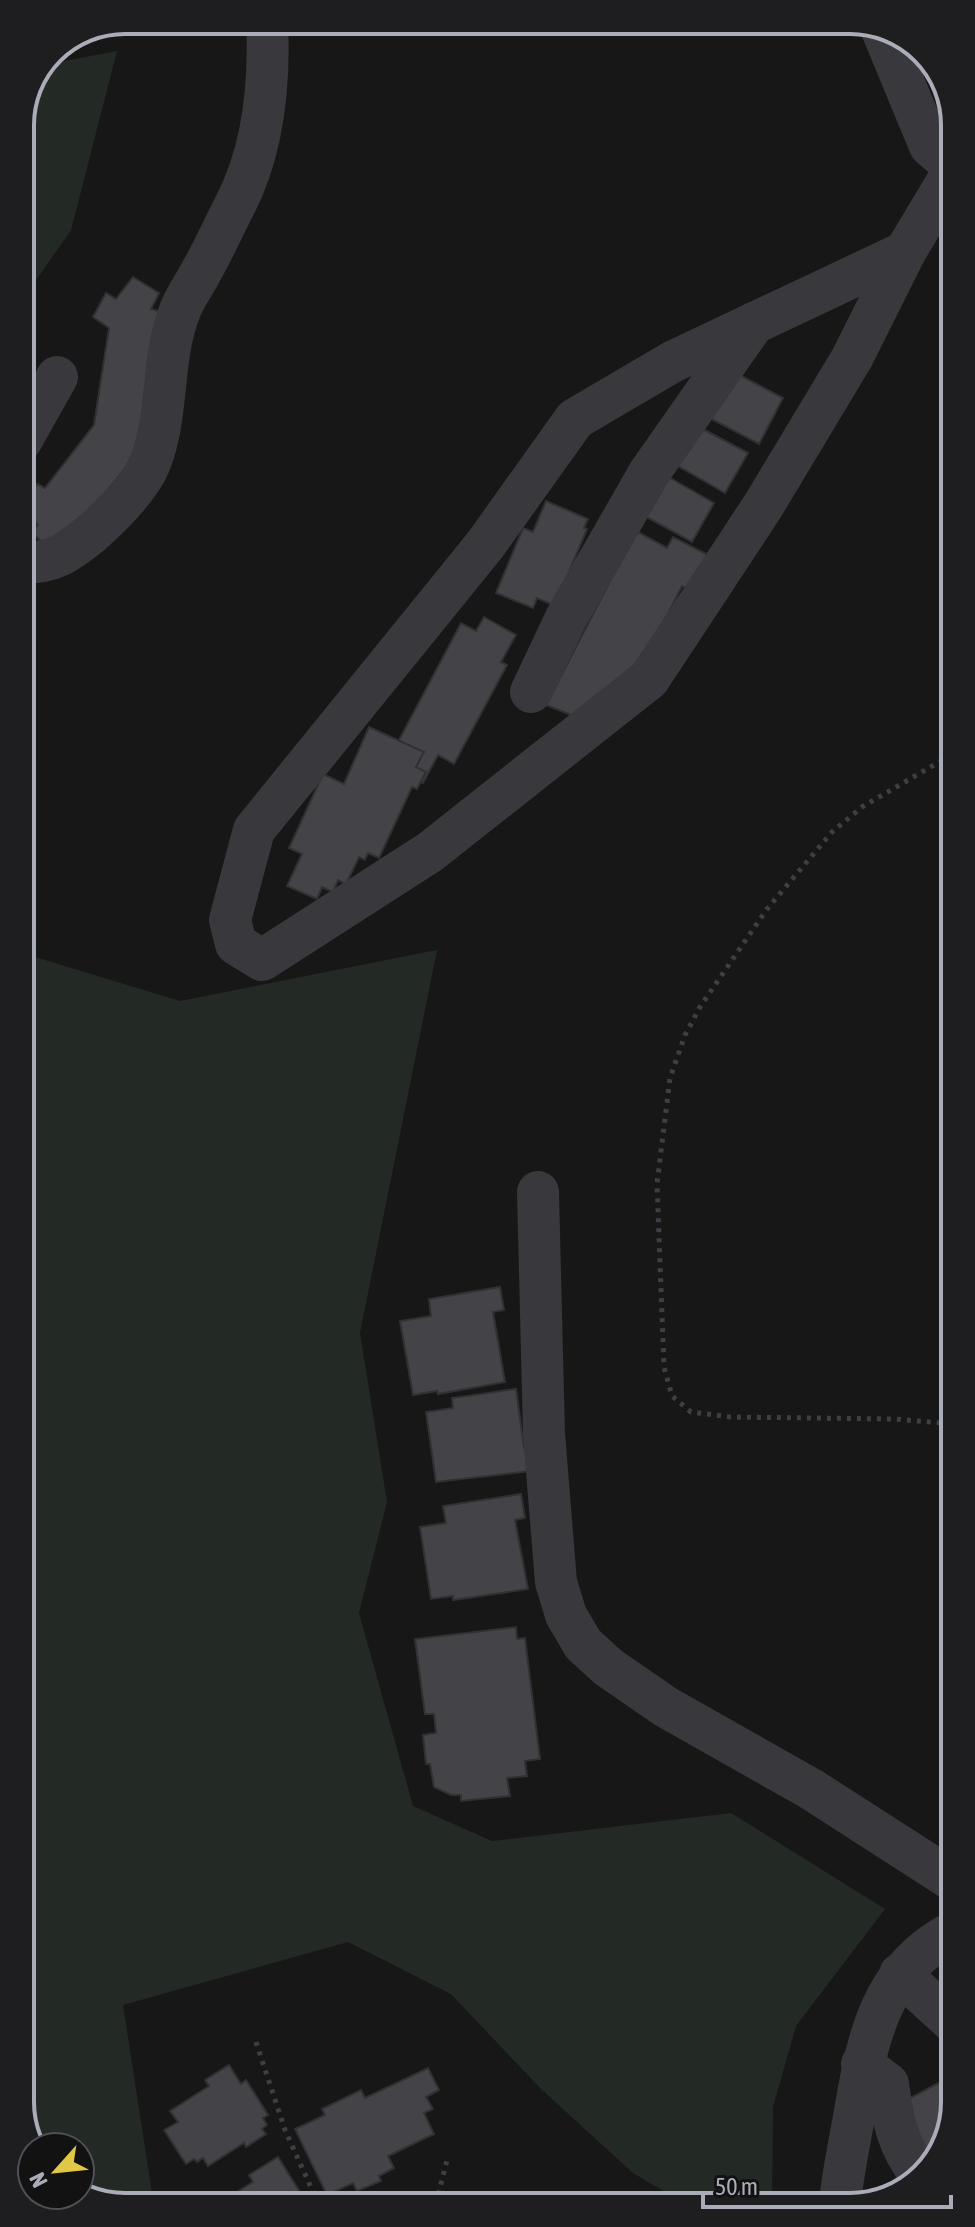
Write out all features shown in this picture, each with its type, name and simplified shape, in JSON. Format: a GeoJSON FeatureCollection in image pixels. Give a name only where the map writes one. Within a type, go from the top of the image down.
{"type":"FeatureCollection","features":[{"type":"Feature","properties":{"kind":"street"},"geometry":{"type":"LineString","coordinates":[[34,563],[65,555],[100,526],[149,465],[156,441],[168,349],[179,311],[237,202],[259,137],[265,108],[267,34]]}},
{"type":"Feature","properties":{"kind":"street"},"geometry":{"type":"LineString","coordinates":[[887,42],[930,146],[941,155]]}},
{"type":"Feature","properties":{"kind":"street"},"geometry":{"type":"LineString","coordinates":[[905,252],[672,362],[575,419],[485,545],[254,830],[230,920],[236,944],[262,960],[430,852],[649,679],[763,506],[852,358],[905,252],[941,192]]}},
{"type":"Feature","properties":{"kind":"street"},"geometry":{"type":"LineString","coordinates":[[531,692],[566,618],[649,473],[755,322]]}},
{"type":"Feature","properties":{"kind":"street"},"geometry":{"type":"LineString","coordinates":[[34,418],[57,377]]}},
{"type":"Feature","properties":{"kind":"street"},"geometry":{"type":"LineString","coordinates":[[538,1192],[544,1434],[555,1567],[566,1615],[577,1634],[583,1644],[608,1667],[666,1707],[811,1789],[941,1873]]}},
{"type":"Feature","properties":{"kind":"street"},"geometry":{"type":"LineString","coordinates":[[841,2193],[862,2064],[875,2024],[900,1974],[915,1957],[941,1940]]}},
{"type":"Feature","properties":{"kind":"street"},"geometry":{"type":"LineString","coordinates":[[900,1974],[941,2011]]}},
{"type":"Feature","properties":{"kind":"street"},"geometry":{"type":"LineString","coordinates":[[862,2064],[888,2084],[895,2128],[914,2166]]}},
{"type":"Feature","properties":{"kind":"path"},"geometry":{"type":"LineString","coordinates":[[941,761],[862,807],[832,832],[767,909],[730,962],[685,1035],[670,1078],[657,1184],[664,1367],[672,1396],[691,1412],[730,1417],[941,1423]]}},
{"type":"Feature","properties":{"kind":"path"},"geometry":{"type":"LineString","coordinates":[[256,2042],[285,2130],[314,2193]]}},
{"type":"Feature","properties":{"kind":"path"},"geometry":{"type":"LineString","coordinates":[[439,2193],[447,2160]]}},
{"type":"Feature","properties":{"kind":"shaded area"},"geometry":{"type":"Polygon","coordinates":[[[117,51],[71,230],[34,283],[34,119],[41,90],[49,74],[60,62],[117,51]]]}},
{"type":"Feature","properties":{"kind":"shaded area"},"geometry":{"type":"Polygon","coordinates":[[[437,950],[360,1333],[387,1502],[359,1613],[413,1806],[492,1841],[731,1813],[885,1909],[796,2026],[773,2107],[772,2193],[667,2193],[633,2173],[541,2089],[451,1994],[348,1942],[123,2005],[152,2193],[119,2193],[96,2188],[96,2131],[39,2131],[34,2102],[34,957],[180,1001],[437,950]]]}},
{"type":"Feature","properties":{"kind":"building"},"geometry":{"type":"Polygon","coordinates":[[[133,277],[159,293],[151,309],[162,312],[142,447],[55,556],[34,534],[38,525],[34,521],[34,487],[37,484],[45,488],[94,425],[109,328],[93,317],[106,293],[116,299],[133,277]]]}},
{"type":"Feature","properties":{"kind":"building"},"geometry":{"type":"Polygon","coordinates":[[[730,370],[783,398],[759,444],[706,416],[730,370]]]}},
{"type":"Feature","properties":{"kind":"building"},"geometry":{"type":"Polygon","coordinates":[[[699,427],[748,453],[725,493],[678,466],[699,427]]]}},
{"type":"Feature","properties":{"kind":"building"},"geometry":{"type":"Polygon","coordinates":[[[665,475],[714,503],[692,542],[643,515],[665,475]]]}},
{"type":"Feature","properties":{"kind":"building"},"geometry":{"type":"Polygon","coordinates":[[[546,501],[588,519],[584,528],[587,529],[555,606],[537,598],[533,608],[496,593],[523,528],[533,532],[546,501]]]}},
{"type":"Feature","properties":{"kind":"building"},"geometry":{"type":"Polygon","coordinates":[[[636,531],[667,548],[673,537],[710,556],[692,591],[682,586],[637,675],[579,718],[546,705],[636,531]]]}},
{"type":"Feature","properties":{"kind":"building"},"geometry":{"type":"Polygon","coordinates":[[[484,617],[516,635],[501,662],[507,665],[454,764],[438,755],[423,783],[399,770],[402,764],[390,757],[461,623],[476,631],[484,617]]]}},
{"type":"Feature","properties":{"kind":"building"},"geometry":{"type":"Polygon","coordinates":[[[369,727],[424,752],[416,767],[426,772],[417,789],[412,787],[379,858],[368,853],[365,860],[359,857],[346,884],[338,880],[333,892],[322,887],[317,899],[287,886],[302,854],[289,848],[323,774],[344,784],[369,727]]]}},
{"type":"Feature","properties":{"kind":"building"},"geometry":{"type":"Polygon","coordinates":[[[500,1287],[504,1310],[493,1312],[505,1382],[438,1394],[437,1391],[413,1395],[400,1321],[431,1316],[429,1299],[500,1287]]]}},
{"type":"Feature","properties":{"kind":"building"},"geometry":{"type":"Polygon","coordinates":[[[516,1389],[524,1447],[532,1471],[436,1482],[426,1412],[453,1408],[452,1398],[516,1389]]]}},
{"type":"Feature","properties":{"kind":"building"},"geometry":{"type":"Polygon","coordinates":[[[521,1494],[525,1518],[515,1520],[528,1589],[453,1600],[453,1596],[431,1599],[420,1527],[446,1523],[443,1506],[521,1494]]]}},
{"type":"Feature","properties":{"kind":"building"},"geometry":{"type":"Polygon","coordinates":[[[516,1627],[517,1639],[525,1638],[540,1759],[525,1761],[527,1776],[507,1778],[510,1796],[461,1801],[461,1795],[451,1795],[434,1787],[430,1764],[426,1764],[423,1735],[436,1733],[434,1714],[425,1714],[415,1639],[516,1627]]]}},
{"type":"Feature","properties":{"kind":"building"},"geometry":{"type":"Polygon","coordinates":[[[229,2065],[241,2084],[246,2080],[268,2115],[263,2118],[267,2125],[262,2129],[266,2134],[246,2147],[244,2143],[208,2166],[203,2158],[186,2164],[164,2130],[178,2122],[170,2111],[209,2086],[205,2080],[229,2065]]]}},
{"type":"Feature","properties":{"kind":"building"},"geometry":{"type":"Polygon","coordinates":[[[428,2068],[439,2090],[426,2097],[433,2109],[424,2113],[434,2134],[388,2156],[394,2168],[379,2176],[381,2181],[357,2191],[353,2183],[326,2193],[295,2129],[325,2115],[322,2109],[361,2090],[365,2098],[428,2068]]]}},
{"type":"Feature","properties":{"kind":"building"},"geometry":{"type":"Polygon","coordinates":[[[941,2082],[938,2126],[921,2158],[895,2106],[941,2082]]]}},
{"type":"Feature","properties":{"kind":"building"},"geometry":{"type":"Polygon","coordinates":[[[278,2157],[300,2193],[235,2193],[253,2182],[249,2175],[278,2157]]]}}]}
